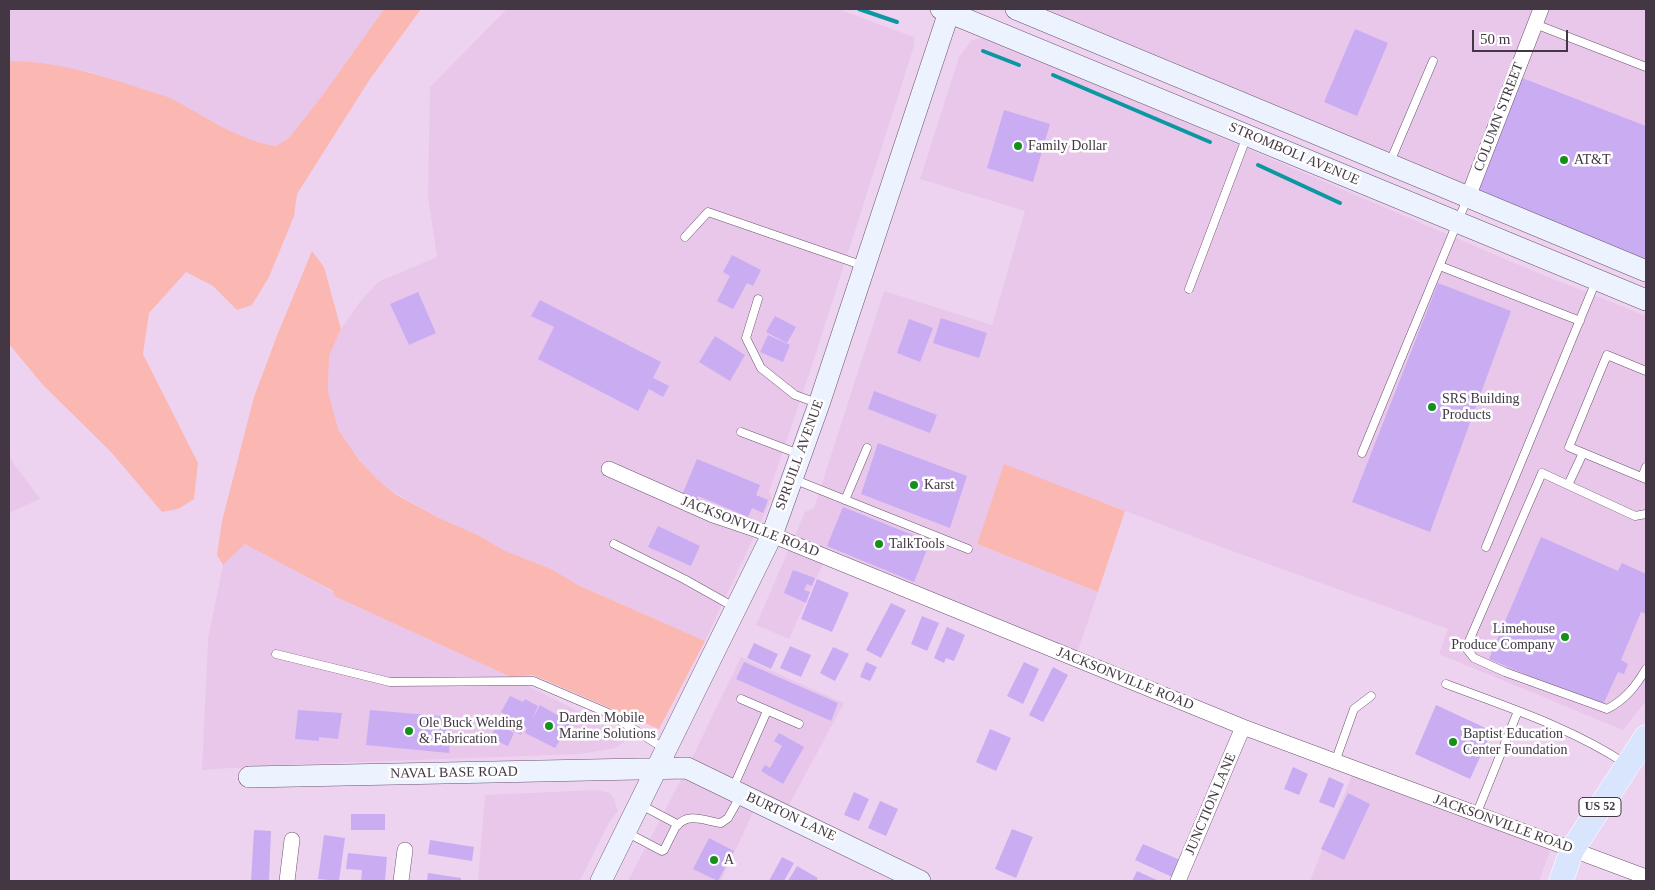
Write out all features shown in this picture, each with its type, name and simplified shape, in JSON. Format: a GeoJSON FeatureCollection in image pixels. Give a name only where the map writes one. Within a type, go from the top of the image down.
{"type":"FeatureCollection","features":[{"type":"Feature","properties":{"kind":"main road","name":"US 52"},"geometry":{"type":"LineString","coordinates":[[1561,881],[1572,850],[1646,737]]}},
{"type":"Feature","properties":{"kind":"street","name":"STROMBOLI AVENUE"},"geometry":{"type":"LineString","coordinates":[[1016,9],[1051,18],[1389,164],[1646,272]]}},
{"type":"Feature","properties":{"kind":"street","name":"COLUMN STREET"},"geometry":{"type":"LineString","coordinates":[[1468,197],[1542,9]]}},
{"type":"Feature","properties":{"kind":"street","name":"STROMBOLI AVENUE"},"geometry":{"type":"LineString","coordinates":[[946,10],[1646,300]]}},
{"type":"Feature","properties":{"kind":"street","name":"SPRUILL AVENUE"},"geometry":{"type":"LineString","coordinates":[[601,881],[663,759],[772,535],[819,404],[946,10]]}},
{"type":"Feature","properties":{"kind":"street","name":"JACKSONVILLE ROAD"},"geometry":{"type":"LineString","coordinates":[[609,469],[713,515],[772,535],[1243,727],[1646,877]]}},
{"type":"Feature","properties":{"kind":"street","name":"JUNCTION LANE"},"geometry":{"type":"LineString","coordinates":[[1178,881],[1243,727]]}},
{"type":"Feature","properties":{"kind":"street","name":"NAVAL BASE ROAD"},"geometry":{"type":"LineString","coordinates":[[249,777],[663,759]]}},
{"type":"Feature","properties":{"kind":"street","name":"BURTON LANE"},"geometry":{"type":"LineString","coordinates":[[663,759],[688,768],[920,881]]}},
{"type":"Feature","properties":{"kind":"street"},"geometry":{"type":"LineString","coordinates":[[287,881],[292,840]]}},
{"type":"Feature","properties":{"kind":"street"},"geometry":{"type":"LineString","coordinates":[[401,881],[405,850]]}},
{"type":"Feature","properties":{"kind":"lane"},"geometry":{"type":"LineString","coordinates":[[1535,24],[1646,67]]}},
{"type":"Feature","properties":{"kind":"lane"},"geometry":{"type":"LineString","coordinates":[[1389,164],[1432,61]]}},
{"type":"Feature","properties":{"kind":"lane"},"geometry":{"type":"LineString","coordinates":[[1189,289],[1247,134]]}},
{"type":"Feature","properties":{"kind":"lane"},"geometry":{"type":"LineString","coordinates":[[1362,453],[1468,197]]}},
{"type":"Feature","properties":{"kind":"lane"},"geometry":{"type":"LineString","coordinates":[[684,236],[708,212],[864,266]]}},
{"type":"Feature","properties":{"kind":"lane"},"geometry":{"type":"LineString","coordinates":[[1440,266],[1580,321]]}},
{"type":"Feature","properties":{"kind":"lane"},"geometry":{"type":"LineString","coordinates":[[1486,547],[1597,279]]}},
{"type":"Feature","properties":{"kind":"lane"},"geometry":{"type":"LineString","coordinates":[[758,300],[746,338],[761,368],[794,395],[819,404]]}},
{"type":"Feature","properties":{"kind":"lane"},"geometry":{"type":"LineString","coordinates":[[1646,371],[1607,355],[1569,446],[1644,478],[1646,467]]}},
{"type":"Feature","properties":{"kind":"lane"},"geometry":{"type":"LineString","coordinates":[[741,432],[801,455]]}},
{"type":"Feature","properties":{"kind":"lane"},"geometry":{"type":"LineString","coordinates":[[846,500],[867,448]]}},
{"type":"Feature","properties":{"kind":"lane"},"geometry":{"type":"LineString","coordinates":[[1568,485],[1582,453]]}},
{"type":"Feature","properties":{"kind":"lane"},"geometry":{"type":"LineString","coordinates":[[1646,514],[1635,516],[1542,474],[1466,648],[1474,658],[1505,672],[1607,710],[1620,702],[1637,683],[1646,669]]}},
{"type":"Feature","properties":{"kind":"lane"},"geometry":{"type":"LineString","coordinates":[[793,479],[968,549]]}},
{"type":"Feature","properties":{"kind":"lane"},"geometry":{"type":"LineString","coordinates":[[614,544],[684,579],[736,608]]}},
{"type":"Feature","properties":{"kind":"lane"},"geometry":{"type":"LineString","coordinates":[[276,654],[390,682],[533,681],[608,713],[663,759]]}},
{"type":"Feature","properties":{"kind":"lane"},"geometry":{"type":"LineString","coordinates":[[1446,684],[1518,711],[1608,752],[1628,765]]}},
{"type":"Feature","properties":{"kind":"lane"},"geometry":{"type":"LineString","coordinates":[[1335,762],[1354,709],[1371,696]]}},
{"type":"Feature","properties":{"kind":"lane"},"geometry":{"type":"LineString","coordinates":[[741,699],[799,724]]}},
{"type":"Feature","properties":{"kind":"lane"},"geometry":{"type":"LineString","coordinates":[[626,832],[662,851],[682,819],[692,817],[721,823],[728,818],[767,711]]}},
{"type":"Feature","properties":{"kind":"lane"},"geometry":{"type":"LineString","coordinates":[[1476,814],[1518,711]]}},
{"type":"Feature","properties":{"kind":"lane"},"geometry":{"type":"LineString","coordinates":[[640,805],[677,826]]}},
{"type":"Feature","properties":{"kind":"shaded area"},"geometry":{"type":"Polygon","coordinates":[[[9,9],[384,9],[322,96],[289,138],[276,146],[243,138],[171,99],[125,83],[90,72],[9,61],[9,9]]]}},
{"type":"Feature","properties":{"kind":"shaded area"},"geometry":{"type":"Polygon","coordinates":[[[384,9],[421,9],[370,79],[297,194],[294,216],[269,277],[252,305],[237,310],[213,286],[186,272],[149,313],[143,354],[198,463],[194,499],[178,509],[162,512],[111,452],[43,385],[9,344],[9,61],[42,63],[92,73],[168,97],[248,139],[276,146],[289,138],[322,96],[384,9]]]}},
{"type":"Feature","properties":{"kind":"shaded area"},"geometry":{"type":"Polygon","coordinates":[[[507,9],[838,9],[914,37],[914,46],[809,375],[769,492],[772,498],[705,641],[580,586],[551,569],[503,550],[478,535],[439,518],[395,493],[377,479],[357,457],[338,429],[328,391],[329,356],[341,329],[359,303],[378,282],[437,257],[428,197],[430,87],[507,9]]]}},
{"type":"Feature","properties":{"kind":"shaded area"},"geometry":{"type":"Polygon","coordinates":[[[1039,9],[1646,9],[1646,126],[1516,75],[1469,193],[1039,9]]]}},
{"type":"Feature","properties":{"kind":"shaded area"},"geometry":{"type":"Polygon","coordinates":[[[984,38],[1531,270],[1646,316],[1646,701],[1623,730],[1439,654],[1448,629],[1213,544],[1004,465],[977,544],[1098,592],[1075,659],[826,557],[789,639],[756,625],[805,512],[814,508],[884,291],[992,325],[1025,211],[920,179],[959,57],[972,40],[984,38]]]}},
{"type":"Feature","properties":{"kind":"shaded area"},"geometry":{"type":"Polygon","coordinates":[[[312,251],[324,267],[341,329],[329,356],[328,391],[338,429],[359,460],[377,479],[395,494],[439,518],[478,535],[503,550],[551,569],[580,586],[705,641],[659,729],[533,675],[511,677],[334,596],[333,591],[245,544],[223,565],[217,555],[222,521],[254,397],[312,251]]]}},
{"type":"Feature","properties":{"kind":"shaded area"},"geometry":{"type":"Polygon","coordinates":[[[9,457],[40,499],[9,513],[9,457]]]}},
{"type":"Feature","properties":{"kind":"shaded area"},"geometry":{"type":"Polygon","coordinates":[[[1004,464],[1125,511],[1098,592],[977,544],[1004,464]]]}},
{"type":"Feature","properties":{"kind":"shaded area"},"geometry":{"type":"Polygon","coordinates":[[[245,543],[333,592],[334,596],[511,677],[627,736],[624,742],[616,748],[580,754],[279,765],[202,770],[208,639],[223,565],[245,543]]]}},
{"type":"Feature","properties":{"kind":"shaded area"},"geometry":{"type":"Polygon","coordinates":[[[741,657],[844,703],[784,814],[758,802],[721,881],[628,881],[687,768],[741,657]]]}},
{"type":"Feature","properties":{"kind":"shaded area"},"geometry":{"type":"Polygon","coordinates":[[[1352,775],[1548,849],[1550,851],[1539,881],[1310,881],[1352,775]]]}},
{"type":"Feature","properties":{"kind":"shaded area"},"geometry":{"type":"Polygon","coordinates":[[[596,790],[610,793],[618,811],[609,822],[580,881],[478,881],[485,795],[596,790]]]}},
{"type":"Feature","properties":{"kind":"building"},"geometry":{"type":"Polygon","coordinates":[[[1355,29],[1388,43],[1357,116],[1324,102],[1355,29]]]}},
{"type":"Feature","properties":{"kind":"building","name":"AT&T"},"geometry":{"type":"Polygon","coordinates":[[[1515,75],[1646,126],[1646,265],[1469,193],[1515,75]]]}},
{"type":"Feature","properties":{"kind":"building","name":"Family Dollar"},"geometry":{"type":"Polygon","coordinates":[[[1004,110],[1050,124],[1033,182],[987,168],[1004,110]]]}},
{"type":"Feature","properties":{"kind":"building"},"geometry":{"type":"Polygon","coordinates":[[[732,255],[761,270],[753,286],[747,283],[733,309],[717,301],[730,276],[723,272],[732,255]]]}},
{"type":"Feature","properties":{"kind":"building","name":"SRS Building Products"},"geometry":{"type":"Polygon","coordinates":[[[1438,283],[1511,311],[1430,532],[1352,502],[1438,283]]]}},
{"type":"Feature","properties":{"kind":"building"},"geometry":{"type":"Polygon","coordinates":[[[418,292],[436,333],[409,345],[390,304],[418,292]]]}},
{"type":"Feature","properties":{"kind":"building"},"geometry":{"type":"Polygon","coordinates":[[[540,300],[661,362],[653,378],[669,386],[663,397],[649,389],[638,411],[538,359],[554,327],[531,316],[540,300]]]}},
{"type":"Feature","properties":{"kind":"building"},"geometry":{"type":"Polygon","coordinates":[[[775,316],[796,327],[787,343],[766,332],[775,316]]]}},
{"type":"Feature","properties":{"kind":"building"},"geometry":{"type":"Polygon","coordinates":[[[941,318],[987,333],[979,358],[933,343],[941,318]]]}},
{"type":"Feature","properties":{"kind":"building"},"geometry":{"type":"Polygon","coordinates":[[[909,319],[933,328],[920,362],[897,353],[909,319]]]}},
{"type":"Feature","properties":{"kind":"building"},"geometry":{"type":"Polygon","coordinates":[[[768,335],[790,345],[783,362],[760,352],[768,335]]]}},
{"type":"Feature","properties":{"kind":"building"},"geometry":{"type":"Polygon","coordinates":[[[715,336],[745,355],[730,381],[699,362],[715,336]]]}},
{"type":"Feature","properties":{"kind":"building"},"geometry":{"type":"Polygon","coordinates":[[[874,391],[937,415],[930,433],[868,409],[874,391]]]}},
{"type":"Feature","properties":{"kind":"building","name":"Karst"},"geometry":{"type":"Polygon","coordinates":[[[878,443],[967,476],[950,528],[861,494],[878,443]]]}},
{"type":"Feature","properties":{"kind":"building"},"geometry":{"type":"Polygon","coordinates":[[[697,459],[760,485],[756,495],[768,500],[763,513],[752,508],[748,517],[698,496],[696,501],[682,495],[697,459]]]}},
{"type":"Feature","properties":{"kind":"building","name":"TalkTools"},"geometry":{"type":"Polygon","coordinates":[[[843,507],[930,542],[914,582],[827,546],[843,507]]]}},
{"type":"Feature","properties":{"kind":"building"},"geometry":{"type":"Polygon","coordinates":[[[658,526],[700,546],[691,566],[648,547],[658,526]]]}},
{"type":"Feature","properties":{"kind":"building","name":"Limehouse Produce Company"},"geometry":{"type":"Polygon","coordinates":[[[1541,537],[1618,571],[1622,563],[1646,574],[1646,614],[1641,612],[1621,660],[1628,664],[1624,674],[1618,672],[1602,707],[1489,659],[1541,537]]]}},
{"type":"Feature","properties":{"kind":"building"},"geometry":{"type":"Polygon","coordinates":[[[793,570],[815,578],[812,586],[807,584],[804,590],[810,592],[806,603],[784,593],[793,570]]]}},
{"type":"Feature","properties":{"kind":"building"},"geometry":{"type":"Polygon","coordinates":[[[817,579],[849,593],[832,632],[801,619],[817,579]]]}},
{"type":"Feature","properties":{"kind":"building"},"geometry":{"type":"Polygon","coordinates":[[[891,603],[906,610],[881,658],[866,650],[891,603]]]}},
{"type":"Feature","properties":{"kind":"building"},"geometry":{"type":"Polygon","coordinates":[[[922,616],[939,623],[927,651],[911,644],[922,616]]]}},
{"type":"Feature","properties":{"kind":"building"},"geometry":{"type":"Polygon","coordinates":[[[947,627],[965,635],[954,661],[946,658],[944,663],[934,658],[947,627]]]}},
{"type":"Feature","properties":{"kind":"building"},"geometry":{"type":"Polygon","coordinates":[[[754,643],[778,654],[771,669],[747,658],[754,643]]]}},
{"type":"Feature","properties":{"kind":"building"},"geometry":{"type":"Polygon","coordinates":[[[790,646],[811,655],[801,677],[780,668],[790,646]]]}},
{"type":"Feature","properties":{"kind":"building"},"geometry":{"type":"Polygon","coordinates":[[[833,647],[849,654],[835,681],[820,673],[833,647]]]}},
{"type":"Feature","properties":{"kind":"building"},"geometry":{"type":"Polygon","coordinates":[[[744,662],[838,703],[831,721],[736,679],[744,662]]]}},
{"type":"Feature","properties":{"kind":"building"},"geometry":{"type":"Polygon","coordinates":[[[866,662],[877,667],[870,681],[860,677],[866,662]]]}},
{"type":"Feature","properties":{"kind":"building"},"geometry":{"type":"Polygon","coordinates":[[[1024,662],[1039,669],[1023,704],[1007,696],[1024,662]]]}},
{"type":"Feature","properties":{"kind":"building"},"geometry":{"type":"Polygon","coordinates":[[[1053,667],[1068,675],[1043,722],[1029,715],[1053,667]]]}},
{"type":"Feature","properties":{"kind":"building","name":"Darden Mobile Marine Solutions"},"geometry":{"type":"Polygon","coordinates":[[[510,696],[523,702],[525,699],[538,706],[532,720],[540,705],[571,723],[555,748],[525,733],[527,728],[501,712],[510,696]]]}},
{"type":"Feature","properties":{"kind":"building","name":"Baptist Education Center Foundation"},"geometry":{"type":"Polygon","coordinates":[[[1436,705],[1492,731],[1470,779],[1415,754],[1436,705]]]}},
{"type":"Feature","properties":{"kind":"building"},"geometry":{"type":"Polygon","coordinates":[[[298,710],[342,713],[338,739],[319,737],[319,741],[295,739],[298,710]]]}},
{"type":"Feature","properties":{"kind":"building","name":"Ole Buck Welding & Fabrication"},"geometry":{"type":"Polygon","coordinates":[[[370,710],[452,717],[449,753],[366,745],[370,710]]]}},
{"type":"Feature","properties":{"kind":"building"},"geometry":{"type":"Polygon","coordinates":[[[501,717],[523,729],[521,735],[498,722],[501,717]]]}},
{"type":"Feature","properties":{"kind":"building"},"geometry":{"type":"Polygon","coordinates":[[[497,724],[514,733],[508,746],[490,738],[497,724]]]}},
{"type":"Feature","properties":{"kind":"building"},"geometry":{"type":"Polygon","coordinates":[[[990,729],[1011,738],[996,771],[976,762],[990,729]]]}},
{"type":"Feature","properties":{"kind":"building"},"geometry":{"type":"Polygon","coordinates":[[[779,733],[804,747],[783,784],[761,771],[765,765],[770,768],[782,746],[774,741],[779,733]]]}},
{"type":"Feature","properties":{"kind":"building"},"geometry":{"type":"Polygon","coordinates":[[[1293,767],[1308,774],[1299,795],[1284,789],[1293,767]]]}},
{"type":"Feature","properties":{"kind":"building"},"geometry":{"type":"Polygon","coordinates":[[[1329,777],[1344,784],[1334,808],[1319,802],[1329,777]]]}},
{"type":"Feature","properties":{"kind":"building"},"geometry":{"type":"Polygon","coordinates":[[[854,792],[869,799],[859,821],[844,815],[854,792]]]}},
{"type":"Feature","properties":{"kind":"building"},"geometry":{"type":"Polygon","coordinates":[[[1348,793],[1370,804],[1344,860],[1321,849],[1348,793]]]}},
{"type":"Feature","properties":{"kind":"building"},"geometry":{"type":"Polygon","coordinates":[[[880,801],[898,809],[886,836],[868,828],[880,801]]]}},
{"type":"Feature","properties":{"kind":"building"},"geometry":{"type":"Polygon","coordinates":[[[351,814],[385,814],[385,830],[351,830],[351,814]]]}},
{"type":"Feature","properties":{"kind":"building"},"geometry":{"type":"Polygon","coordinates":[[[1012,829],[1033,837],[1016,878],[995,869],[1012,829]]]}},
{"type":"Feature","properties":{"kind":"building"},"geometry":{"type":"Polygon","coordinates":[[[254,830],[271,831],[269,881],[251,881],[254,830]]]}},
{"type":"Feature","properties":{"kind":"building"},"geometry":{"type":"Polygon","coordinates":[[[324,835],[345,838],[339,881],[318,879],[324,835]]]}},
{"type":"Feature","properties":{"kind":"building","name":"A"},"geometry":{"type":"Polygon","coordinates":[[[709,838],[734,851],[718,881],[693,869],[709,838]]]}},
{"type":"Feature","properties":{"kind":"building"},"geometry":{"type":"Polygon","coordinates":[[[430,840],[474,847],[472,861],[428,854],[430,840]]]}},
{"type":"Feature","properties":{"kind":"building"},"geometry":{"type":"Polygon","coordinates":[[[1143,844],[1180,860],[1172,877],[1135,860],[1143,844]]]}},
{"type":"Feature","properties":{"kind":"building"},"geometry":{"type":"Polygon","coordinates":[[[348,853],[387,857],[385,881],[361,881],[362,870],[346,869],[348,853]]]}},
{"type":"Feature","properties":{"kind":"building"},"geometry":{"type":"Polygon","coordinates":[[[782,857],[794,863],[784,881],[769,881],[782,857]]]}},
{"type":"Feature","properties":{"kind":"building"},"geometry":{"type":"Polygon","coordinates":[[[797,866],[818,878],[816,881],[788,881],[797,866]]]}},
{"type":"Feature","properties":{"kind":"building"},"geometry":{"type":"Polygon","coordinates":[[[1137,871],[1159,881],[1132,881],[1137,871]]]}},
{"type":"Feature","properties":{"kind":"building"},"geometry":{"type":"Polygon","coordinates":[[[428,873],[461,878],[461,881],[427,881],[428,873]]]}},
{"type":"Feature","properties":{"kind":"waterway"},"geometry":{"type":"LineString","coordinates":[[859,9],[897,22]]}},
{"type":"Feature","properties":{"kind":"waterway"},"geometry":{"type":"LineString","coordinates":[[983,51],[1019,65]]}},
{"type":"Feature","properties":{"kind":"waterway"},"geometry":{"type":"LineString","coordinates":[[1053,75],[1210,142]]}},
{"type":"Feature","properties":{"kind":"waterway"},"geometry":{"type":"LineString","coordinates":[[1258,165],[1340,203]]}},
{"type":"Feature","properties":{"kind":"place","name":"Family Dollar"},"geometry":{"type":"Point","coordinates":[1018,146]}},
{"type":"Feature","properties":{"kind":"place","name":"AT&T"},"geometry":{"type":"Point","coordinates":[1564,160]}},
{"type":"Feature","properties":{"kind":"place","name":"SRS Building Products"},"geometry":{"type":"Point","coordinates":[1432,407]}},
{"type":"Feature","properties":{"kind":"place","name":"Karst"},"geometry":{"type":"Point","coordinates":[914,485]}},
{"type":"Feature","properties":{"kind":"place","name":"TalkTools"},"geometry":{"type":"Point","coordinates":[879,544]}},
{"type":"Feature","properties":{"kind":"place","name":"Limehouse Produce Company"},"geometry":{"type":"Point","coordinates":[1565,637]}},
{"type":"Feature","properties":{"kind":"place","name":"Darden Mobile Marine Solutions"},"geometry":{"type":"Point","coordinates":[549,726]}},
{"type":"Feature","properties":{"kind":"place","name":"Ole Buck Welding & Fabrication"},"geometry":{"type":"Point","coordinates":[409,731]}},
{"type":"Feature","properties":{"kind":"place","name":"Baptist Education Center Foundation"},"geometry":{"type":"Point","coordinates":[1453,742]}},
{"type":"Feature","properties":{"kind":"place","name":"A"},"geometry":{"type":"Point","coordinates":[714,860]}}]}
